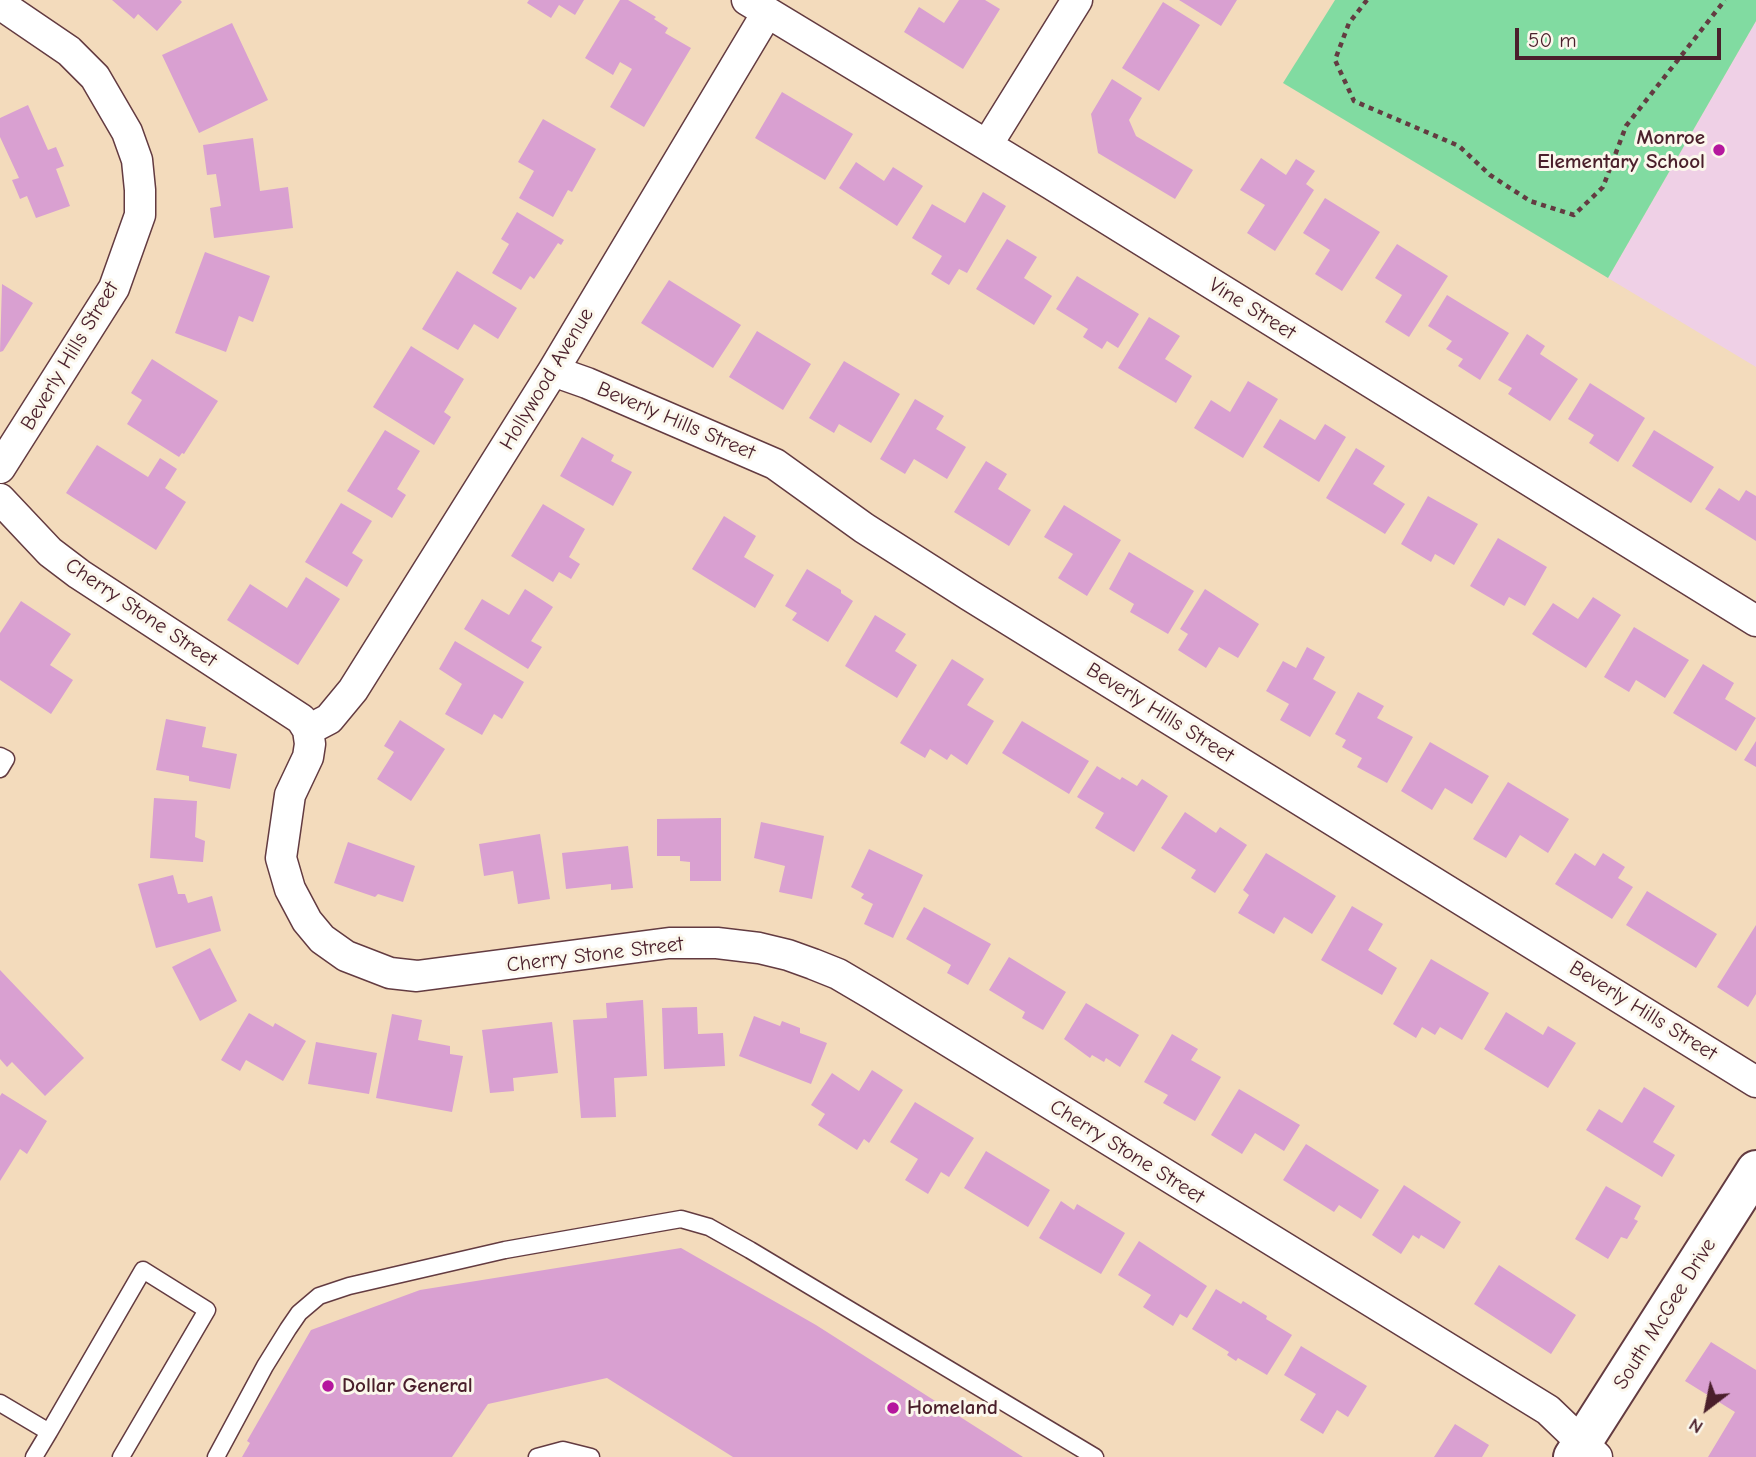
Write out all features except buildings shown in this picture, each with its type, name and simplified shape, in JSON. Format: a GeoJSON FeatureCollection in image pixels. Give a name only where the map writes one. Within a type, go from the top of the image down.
{"type":"FeatureCollection","features":[{"type":"Feature","properties":{"kind":"street"},"geometry":{"type":"LineString","coordinates":[[987,145],[1077,0]]}},
{"type":"Feature","properties":{"kind":"street","name":"Beverly Hills Street"},"geometry":{"type":"LineString","coordinates":[[0,4],[69,51],[95,77],[127,132],[137,160],[140,190],[140,215],[114,288],[0,468]]}},
{"type":"Feature","properties":{"kind":"street","name":"Vine Street"},"geometry":{"type":"LineString","coordinates":[[757,6],[987,145],[1756,621]]}},
{"type":"Feature","properties":{"kind":"street","name":"Hollywood Avenue"},"geometry":{"type":"LineString","coordinates":[[308,730],[329,719],[353,690],[553,371],[757,6]]}},
{"type":"Feature","properties":{"kind":"street","name":"Beverly Hills Street"},"geometry":{"type":"LineString","coordinates":[[553,371],[775,464],[864,528],[969,595],[1756,1082]]}},
{"type":"Feature","properties":{"kind":"street","name":"Cherry Stone Street"},"geometry":{"type":"LineString","coordinates":[[0,499],[50,552],[79,574],[292,711],[308,730],[308,757],[290,794],[281,858],[290,889],[307,921],[322,939],[346,956],[390,973],[417,976],[669,943],[717,943],[778,953],[838,974],[1548,1410],[1584,1453]]}},
{"type":"Feature","properties":{"kind":"street","name":"South McGee Drive"},"geometry":{"type":"LineString","coordinates":[[1584,1453],[1756,1170]]}},
{"type":"Feature","properties":{"kind":"lane"},"geometry":{"type":"LineString","coordinates":[[0,756],[6,760],[0,769]]}},
{"type":"Feature","properties":{"kind":"lane"},"geometry":{"type":"LineString","coordinates":[[216,1457],[288,1329],[299,1313],[319,1296],[349,1286],[505,1250],[681,1219],[709,1227],[750,1250],[1095,1457]]}},
{"type":"Feature","properties":{"kind":"lane"},"geometry":{"type":"LineString","coordinates":[[34,1457],[143,1270],[207,1310],[121,1457]]}},
{"type":"Feature","properties":{"kind":"lane"},"geometry":{"type":"LineString","coordinates":[[0,1403],[49,1432]]}},
{"type":"Feature","properties":{"kind":"lane"},"geometry":{"type":"LineString","coordinates":[[537,1457],[563,1450],[591,1457]]}},
{"type":"Feature","properties":{"kind":"path"},"geometry":{"type":"LineString","coordinates":[[1367,0],[1349,23],[1335,60],[1354,101],[1459,146],[1490,175],[1530,201],[1574,215],[1604,187],[1626,125],[1725,0]]}},
{"type":"Feature","properties":{"kind":"shaded area","name":"Monroe Elementary School"},"geometry":{"type":"Polygon","coordinates":[[[1756,21],[1756,367],[1608,278],[1756,21]]]}},
{"type":"Feature","properties":{"kind":"green space"},"geometry":{"type":"Polygon","coordinates":[[[1335,0],[1756,0],[1756,21],[1608,278],[1283,83],[1335,0]]]}},
{"type":"Feature","properties":{"kind":"place","name":"Monroe Elementary School"},"geometry":{"type":"Point","coordinates":[1719,150]}},
{"type":"Feature","properties":{"kind":"place","name":"Dollar General"},"geometry":{"type":"Point","coordinates":[328,1386]}},
{"type":"Feature","properties":{"kind":"place","name":"Homeland"},"geometry":{"type":"Point","coordinates":[893,1408]}}]}
